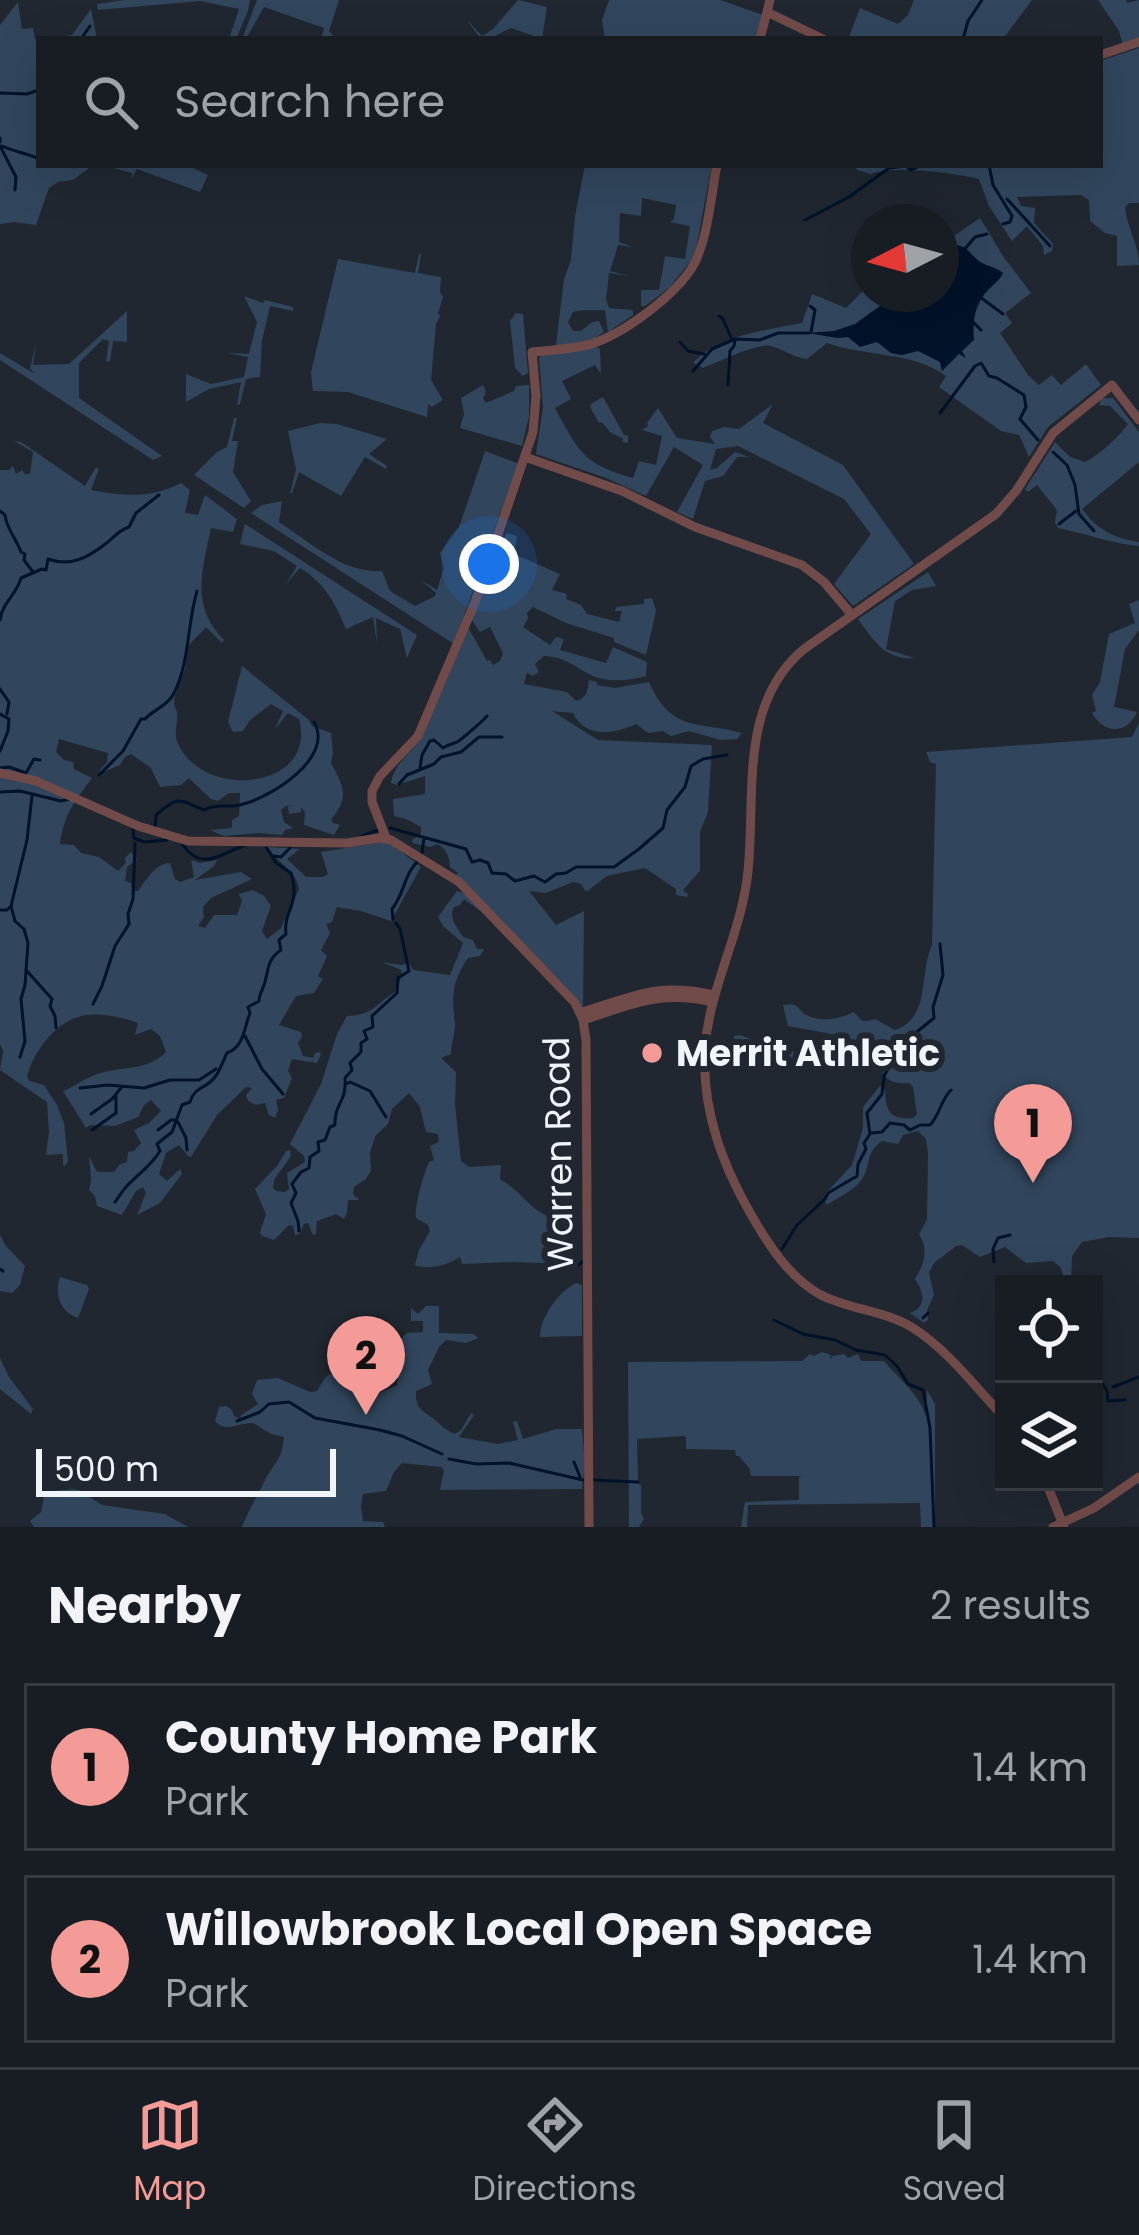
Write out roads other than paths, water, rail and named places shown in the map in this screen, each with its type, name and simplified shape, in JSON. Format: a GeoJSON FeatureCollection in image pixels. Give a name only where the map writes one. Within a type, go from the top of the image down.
{"type":"FeatureCollection","features":[{"type":"Feature","properties":{"kind":"street"},"geometry":{"type":"LineString","coordinates":[[761,36],[769,6],[818,36]]}},
{"type":"Feature","properties":{"kind":"street"},"geometry":{"type":"LineString","coordinates":[[1103,55],[1139,42]]}},
{"type":"Feature","properties":{"kind":"street"},"geometry":{"type":"LineString","coordinates":[[0,773],[36,781],[154,832],[199,842],[347,843],[386,838],[372,790],[420,731],[475,602],[534,426],[532,352],[603,340],[678,286],[702,245],[716,168]]}},
{"type":"Feature","properties":{"kind":"street"},"geometry":{"type":"LineString","coordinates":[[995,1408],[917,1331],[882,1313],[822,1295],[798,1279],[772,1250],[732,1181],[714,1131],[705,1070],[706,1040],[748,877],[757,731],[762,706],[775,681],[792,659],[996,514],[1053,433],[1112,385],[1139,420]]}},
{"type":"Feature","properties":{"kind":"street"},"geometry":{"type":"LineString","coordinates":[[525,457],[802,565],[824,581],[852,615]]}},
{"type":"Feature","properties":{"kind":"street","name":"Warren Road"},"geometry":{"type":"LineString","coordinates":[[386,838],[464,887],[567,993],[582,1017],[590,1527]]}},
{"type":"Feature","properties":{"kind":"street"},"geometry":{"type":"LineString","coordinates":[[582,1017],[657,989],[680,988],[714,998]]}},
{"type":"Feature","properties":{"kind":"street"},"geometry":{"type":"LineString","coordinates":[[1049,1491],[1060,1526],[1139,1477]]}},
{"type":"Feature","properties":{"kind":"waterway"},"geometry":{"type":"LineString","coordinates":[[964,36],[982,0]]}},
{"type":"Feature","properties":{"kind":"waterway"},"geometry":{"type":"LineString","coordinates":[[83,36],[90,26]]}},
{"type":"Feature","properties":{"kind":"waterway"},"geometry":{"type":"LineString","coordinates":[[0,93],[36,91]]}},
{"type":"Feature","properties":{"kind":"waterway"},"geometry":{"type":"LineString","coordinates":[[0,146],[16,177],[15,190]]}},
{"type":"Feature","properties":{"kind":"waterway"},"geometry":{"type":"LineString","coordinates":[[2,146],[36,158]]}},
{"type":"Feature","properties":{"kind":"waterway"},"geometry":{"type":"LineString","coordinates":[[805,220],[849,197],[889,168]]}},
{"type":"Feature","properties":{"kind":"waterway"},"geometry":{"type":"LineString","coordinates":[[908,168],[915,168]]}},
{"type":"Feature","properties":{"kind":"waterway"},"geometry":{"type":"LineString","coordinates":[[990,168],[993,185],[1012,216],[1003,224]]}},
{"type":"Feature","properties":{"kind":"waterway"},"geometry":{"type":"LineString","coordinates":[[1007,199],[1050,246]]}},
{"type":"Feature","properties":{"kind":"waterway"},"geometry":{"type":"LineString","coordinates":[[964,250],[975,237],[987,234]]}},
{"type":"Feature","properties":{"kind":"waterway"},"geometry":{"type":"LineString","coordinates":[[980,297],[1003,314]]}},
{"type":"Feature","properties":{"kind":"waterway"},"geometry":{"type":"LineString","coordinates":[[810,306],[815,310],[811,332]]}},
{"type":"Feature","properties":{"kind":"waterway"},"geometry":{"type":"LineString","coordinates":[[719,316],[732,340]]}},
{"type":"Feature","properties":{"kind":"waterway"},"geometry":{"type":"LineString","coordinates":[[970,319],[981,330]]}},
{"type":"Feature","properties":{"kind":"waterway"},"geometry":{"type":"LineString","coordinates":[[693,371],[712,349],[735,339],[809,333]]}},
{"type":"Feature","properties":{"kind":"waterway"},"geometry":{"type":"LineString","coordinates":[[728,385],[735,340]]}},
{"type":"Feature","properties":{"kind":"waterway"},"geometry":{"type":"LineString","coordinates":[[680,342],[688,351],[704,354]]}},
{"type":"Feature","properties":{"kind":"waterway"},"geometry":{"type":"LineString","coordinates":[[940,413],[981,363],[989,376],[1024,395],[1026,407],[1020,419],[1038,440]]}},
{"type":"Feature","properties":{"kind":"waterway"},"geometry":{"type":"LineString","coordinates":[[1053,452],[1067,465],[1079,514],[1094,531]]}},
{"type":"Feature","properties":{"kind":"waterway"},"geometry":{"type":"LineString","coordinates":[[0,620],[21,578],[46,570],[48,559],[71,562],[91,554],[129,527],[136,513],[159,495]]}},
{"type":"Feature","properties":{"kind":"waterway"},"geometry":{"type":"LineString","coordinates":[[0,511],[33,572]]}},
{"type":"Feature","properties":{"kind":"waterway"},"geometry":{"type":"LineString","coordinates":[[1059,524],[1076,511]]}},
{"type":"Feature","properties":{"kind":"waterway"},"geometry":{"type":"LineString","coordinates":[[99,775],[123,751],[141,719],[173,695],[183,670],[197,591]]}},
{"type":"Feature","properties":{"kind":"waterway"},"geometry":{"type":"LineString","coordinates":[[0,689],[9,702],[7,714]]}},
{"type":"Feature","properties":{"kind":"waterway"},"geometry":{"type":"LineString","coordinates":[[0,714],[9,719],[0,751]]}},
{"type":"Feature","properties":{"kind":"waterway"},"geometry":{"type":"LineString","coordinates":[[420,768],[430,741],[443,748],[455,743],[487,716]]}},
{"type":"Feature","properties":{"kind":"waterway"},"geometry":{"type":"LineString","coordinates":[[155,829],[156,815],[175,802],[204,810],[235,806],[282,785],[316,749],[314,722]]}},
{"type":"Feature","properties":{"kind":"waterway"},"geometry":{"type":"LineString","coordinates":[[399,784],[441,757],[461,752],[479,737],[502,737]]}},
{"type":"Feature","properties":{"kind":"waterway"},"geometry":{"type":"LineString","coordinates":[[390,828],[466,849],[472,862],[488,863],[492,873],[506,874],[515,881],[534,876],[545,882],[576,867],[614,867],[663,828],[667,810],[685,787],[691,766],[727,755]]}},
{"type":"Feature","properties":{"kind":"waterway"},"geometry":{"type":"LineString","coordinates":[[0,768],[26,773],[34,759],[40,760]]}},
{"type":"Feature","properties":{"kind":"waterway"},"geometry":{"type":"LineString","coordinates":[[0,792],[70,799]]}},
{"type":"Feature","properties":{"kind":"waterway"},"geometry":{"type":"LineString","coordinates":[[20,1057],[25,1041],[21,999],[28,943],[11,906],[32,796]]}},
{"type":"Feature","properties":{"kind":"waterway"},"geometry":{"type":"LineString","coordinates":[[133,829],[134,838],[144,842],[167,840]]}},
{"type":"Feature","properties":{"kind":"waterway"},"geometry":{"type":"LineString","coordinates":[[362,836],[378,830]]}},
{"type":"Feature","properties":{"kind":"waterway"},"geometry":{"type":"LineString","coordinates":[[422,853],[424,838]]}},
{"type":"Feature","properties":{"kind":"waterway"},"geometry":{"type":"LineString","coordinates":[[93,1004],[115,946],[129,924],[135,843]]}},
{"type":"Feature","properties":{"kind":"waterway"},"geometry":{"type":"LineString","coordinates":[[182,844],[204,859],[246,845]]}},
{"type":"Feature","properties":{"kind":"waterway"},"geometry":{"type":"LineString","coordinates":[[115,1202],[157,1156],[157,1144],[172,1132],[182,1105],[212,1081],[227,1053],[240,1042],[248,1007],[259,1001],[270,962],[281,950],[279,940],[286,934],[294,884],[291,873],[276,863],[265,845]]}},
{"type":"Feature","properties":{"kind":"waterway"},"geometry":{"type":"LineString","coordinates":[[274,856],[281,857],[290,848]]}},
{"type":"Feature","properties":{"kind":"waterway"},"geometry":{"type":"LineString","coordinates":[[393,919],[392,909],[419,860]]}},
{"type":"Feature","properties":{"kind":"waterway"},"geometry":{"type":"LineString","coordinates":[[0,910],[10,907]]}},
{"type":"Feature","properties":{"kind":"waterway"},"geometry":{"type":"LineString","coordinates":[[299,1231],[291,1203],[296,1193],[292,1184],[309,1168],[310,1157],[319,1151],[318,1142],[335,1125],[350,1063],[367,1039],[364,1031],[373,1027],[372,1016],[397,993],[398,978],[409,971],[396,923]]}},
{"type":"Feature","properties":{"kind":"waterway"},"geometry":{"type":"LineString","coordinates":[[782,1249],[797,1225],[828,1193],[857,1176],[870,1134],[867,1113],[882,1094],[884,1076],[913,1035],[934,1018],[943,975],[940,944]]}},
{"type":"Feature","properties":{"kind":"waterway"},"geometry":{"type":"LineString","coordinates":[[27,971],[52,999],[56,1028]]}},
{"type":"Feature","properties":{"kind":"waterway"},"geometry":{"type":"LineString","coordinates":[[245,1036],[262,1069],[283,1094]]}},
{"type":"Feature","properties":{"kind":"waterway"},"geometry":{"type":"LineString","coordinates":[[80,1088],[144,1088],[170,1080],[199,1080],[216,1069]]}},
{"type":"Feature","properties":{"kind":"waterway"},"geometry":{"type":"LineString","coordinates":[[346,1084],[370,1091],[386,1117]]}},
{"type":"Feature","properties":{"kind":"waterway"},"geometry":{"type":"LineString","coordinates":[[91,1114],[121,1088]]}},
{"type":"Feature","properties":{"kind":"waterway"},"geometry":{"type":"LineString","coordinates":[[872,1133],[882,1132],[890,1123],[910,1130],[930,1125],[951,1090]]}},
{"type":"Feature","properties":{"kind":"waterway"},"geometry":{"type":"LineString","coordinates":[[92,1130],[116,1113],[116,1095]]}},
{"type":"Feature","properties":{"kind":"waterway"},"geometry":{"type":"LineString","coordinates":[[158,1130],[176,1120]]}},
{"type":"Feature","properties":{"kind":"waterway"},"geometry":{"type":"LineString","coordinates":[[178,1122],[187,1150]]}},
{"type":"Feature","properties":{"kind":"waterway"},"geometry":{"type":"LineString","coordinates":[[994,1262],[998,1238],[1010,1235]]}},
{"type":"Feature","properties":{"kind":"waterway"},"geometry":{"type":"LineString","coordinates":[[570,1266],[583,1261]]}},
{"type":"Feature","properties":{"kind":"waterway"},"geometry":{"type":"LineString","coordinates":[[923,1318],[928,1313]]}},
{"type":"Feature","properties":{"kind":"waterway"},"geometry":{"type":"LineString","coordinates":[[774,1320],[803,1334],[885,1355],[908,1384],[923,1390],[930,1428],[934,1527]]}},
{"type":"Feature","properties":{"kind":"waterway"},"geometry":{"type":"LineString","coordinates":[[1113,1387],[1139,1377]]}},
{"type":"Feature","properties":{"kind":"waterway"},"geometry":{"type":"LineString","coordinates":[[1102,1383],[1108,1401],[1125,1400]]}},
{"type":"Feature","properties":{"kind":"waterway"},"geometry":{"type":"LineString","coordinates":[[237,1421],[269,1404],[289,1402],[315,1418],[402,1436],[442,1454]]}},
{"type":"Feature","properties":{"kind":"waterway"},"geometry":{"type":"LineString","coordinates":[[449,1459],[509,1463],[583,1480]]}},
{"type":"Feature","properties":{"kind":"waterway"},"geometry":{"type":"LineString","coordinates":[[574,1462],[580,1477]]}},
{"type":"Feature","properties":{"kind":"waterway"},"geometry":{"type":"LineString","coordinates":[[593,1480],[638,1482]]}},
{"type":"Feature","properties":{"kind":"place","name":"Merrit Athletic"},"geometry":{"type":"Point","coordinates":[652,1053]}},
{"type":"Feature","properties":{"kind":"place","name":"County Home Park"},"geometry":{"type":"Point","coordinates":[1033,1183]}},
{"type":"Feature","properties":{"kind":"place","name":"Willowbrook Local Open Space"},"geometry":{"type":"Point","coordinates":[366,1415]}}]}
